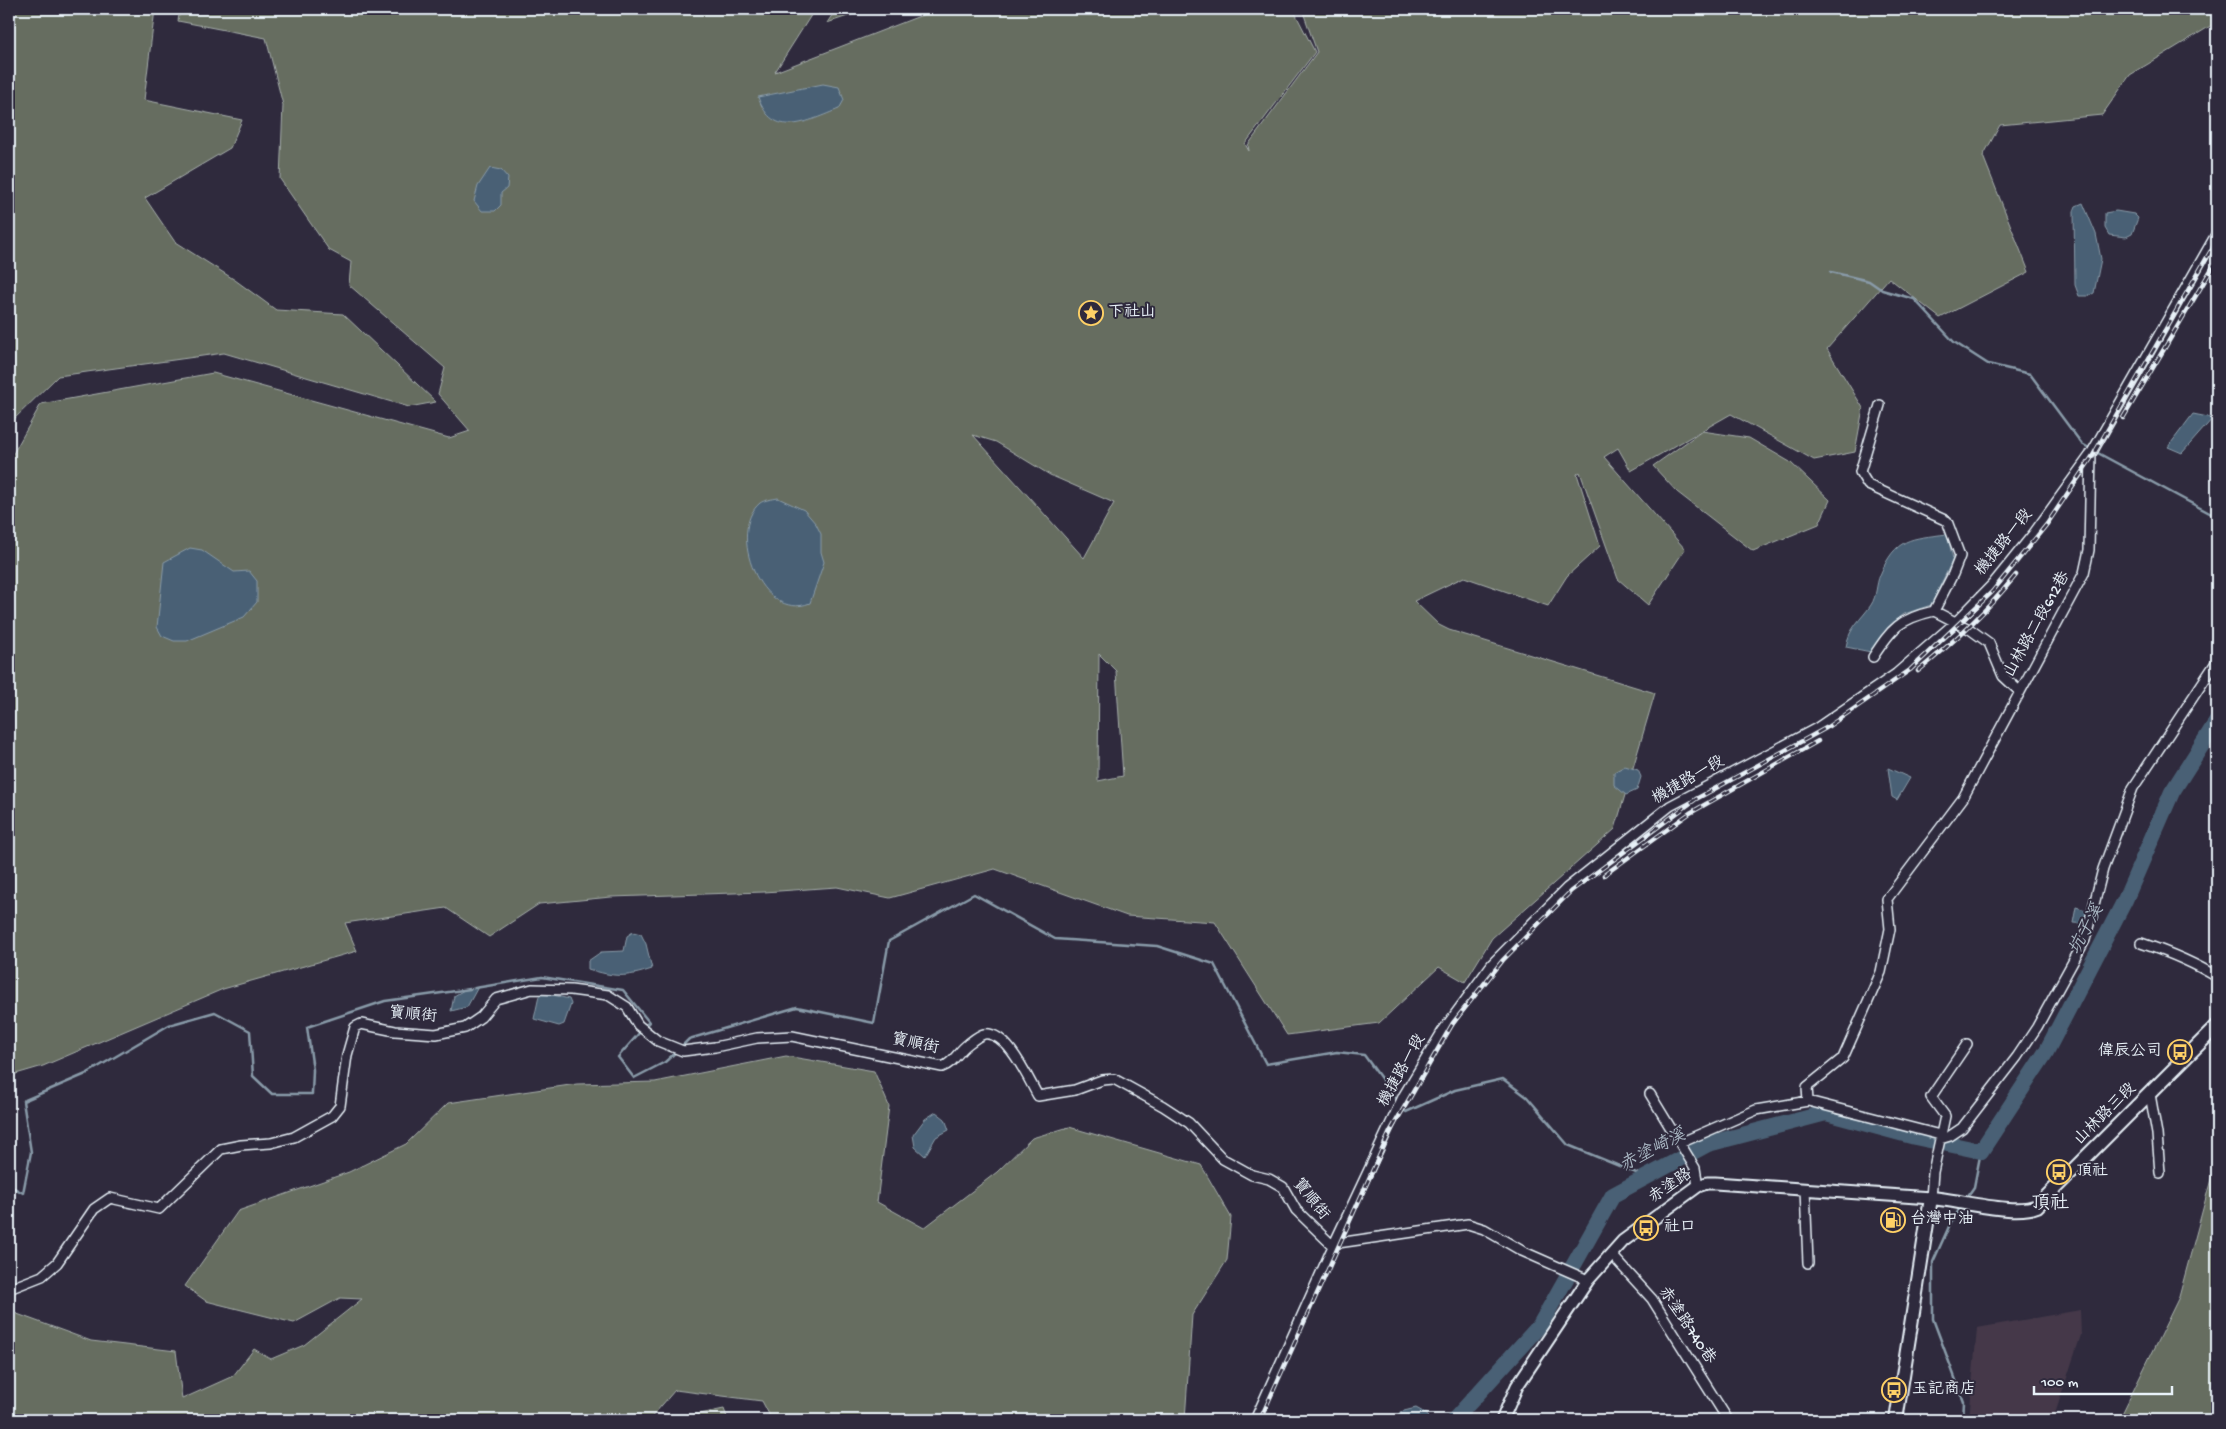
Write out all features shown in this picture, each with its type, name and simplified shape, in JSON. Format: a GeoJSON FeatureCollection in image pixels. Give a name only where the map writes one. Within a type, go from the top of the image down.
{"type":"FeatureCollection","features":[{"type":"Feature","properties":{"kind":"main road","name":"山林路三段"},"geometry":{"type":"LineString","coordinates":[[1931,1198],[1951,1199],[2020,1210],[2037,1206],[2217,1026]]}},
{"type":"Feature","properties":{"kind":"main road"},"geometry":{"type":"LineString","coordinates":[[1896,1420],[1931,1198]]}},
{"type":"Feature","properties":{"kind":"street","name":"機捷路一段"},"geometry":{"type":"LineString","coordinates":[[1255,1420],[1334,1244],[1403,1098],[1442,1032],[1492,964],[1566,888],[1670,806],[1825,723],[1896,674],[1956,622],[1992,585],[2010,563],[2092,450],[2217,233]]}},
{"type":"Feature","properties":{"kind":"street"},"geometry":{"type":"LineString","coordinates":[[1880,405],[1860,472],[1868,485],[1947,521],[1960,556],[1953,574],[1934,610]]}},
{"type":"Feature","properties":{"kind":"street","name":"山林路二段612巷"},"geometry":{"type":"LineString","coordinates":[[1808,1101],[1807,1087],[1843,1058],[1881,972],[1890,928],[1887,899],[1963,798],[2084,573],[2089,550],[2092,450]]}},
{"type":"Feature","properties":{"kind":"street"},"geometry":{"type":"LineString","coordinates":[[1873,657],[1890,632],[1912,616],[1934,610],[1989,643],[2004,676],[2019,691]]}},
{"type":"Feature","properties":{"kind":"street"},"geometry":{"type":"LineString","coordinates":[[1681,1145],[1756,1110],[1808,1101],[1940,1137],[1950,1136],[1962,1128],[2022,1050],[2037,1027],[2085,940],[2103,869],[2133,788],[2217,661]]}},
{"type":"Feature","properties":{"kind":"street"},"geometry":{"type":"LineString","coordinates":[[2141,943],[2169,952],[2202,967],[2217,977]]}},
{"type":"Feature","properties":{"kind":"street","name":"寶順街"},"geometry":{"type":"LineString","coordinates":[[9,1289],[42,1276],[57,1264],[94,1209],[110,1198],[159,1209],[221,1149],[241,1145],[271,1143],[294,1137],[332,1116],[340,1106],[347,1055],[355,1027],[361,1024],[395,1031],[436,1034],[465,1028],[481,1017],[496,999],[532,989],[571,990],[608,995],[627,1007],[638,1025],[658,1041],[683,1051],[715,1048],[756,1038],[792,1036],[942,1067],[950,1064],[966,1045],[984,1034],[996,1036],[1009,1047],[1038,1096],[1075,1090],[1102,1080],[1114,1079],[1163,1106],[1189,1123],[1223,1159],[1252,1175],[1269,1179],[1283,1188],[1296,1210],[1316,1232],[1331,1244],[1334,1244]]}},
{"type":"Feature","properties":{"kind":"street"},"geometry":{"type":"LineString","coordinates":[[1931,1198],[1932,1172],[1945,1116],[1931,1097],[1967,1044]]}},
{"type":"Feature","properties":{"kind":"street"},"geometry":{"type":"LineString","coordinates":[[1650,1094],[1695,1168],[1698,1186]]}},
{"type":"Feature","properties":{"kind":"street"},"geometry":{"type":"LineString","coordinates":[[2150,1094],[2157,1134],[2160,1173]]}},
{"type":"Feature","properties":{"kind":"street","name":"赤塗路"},"geometry":{"type":"LineString","coordinates":[[1502,1420],[1517,1386],[1584,1278],[1632,1233],[1698,1186],[1707,1183],[1931,1198]]}},
{"type":"Feature","properties":{"kind":"street"},"geometry":{"type":"LineString","coordinates":[[1805,1189],[1808,1263]]}},
{"type":"Feature","properties":{"kind":"street"},"geometry":{"type":"LineString","coordinates":[[1334,1244],[1468,1224],[1484,1229],[1522,1251],[1584,1278]]}},
{"type":"Feature","properties":{"kind":"street","name":"赤塗路740巷"},"geometry":{"type":"LineString","coordinates":[[1611,1254],[1652,1299],[1728,1420]]}},
{"type":"Feature","properties":{"kind":"shaded area"},"geometry":{"type":"Polygon","coordinates":[[[2080,1310],[2081,1335],[2053,1420],[1969,1420],[1977,1328],[2080,1310]]]}},
{"type":"Feature","properties":{"kind":"green space"},"geometry":{"type":"Polygon","coordinates":[[[9,9],[155,9],[144,100],[242,120],[230,148],[145,198],[175,242],[235,280],[276,310],[343,314],[436,402],[409,407],[224,353],[58,376],[9,424],[9,9]]]}},
{"type":"Feature","properties":{"kind":"green space"},"geometry":{"type":"Polygon","coordinates":[[[180,9],[815,9],[775,72],[938,9],[1293,9],[1315,52],[1245,144],[1249,151],[1248,145],[1317,52],[1302,9],[2217,9],[2217,22],[2130,75],[2102,115],[2000,125],[1983,156],[2029,272],[1940,318],[1889,278],[1827,349],[1863,408],[1855,452],[1814,460],[1731,414],[1631,471],[1618,448],[1604,457],[1685,549],[1648,605],[1618,579],[1580,472],[1577,474],[1600,546],[1567,576],[1548,606],[1464,577],[1414,601],[1439,625],[1449,630],[1655,693],[1615,829],[1492,938],[1465,982],[1439,967],[1379,1023],[1287,1035],[1215,922],[1127,916],[995,869],[890,898],[837,887],[764,892],[611,897],[539,904],[489,937],[446,908],[345,923],[357,951],[223,989],[43,1066],[9,1076],[9,461],[41,404],[213,373],[449,438],[470,431],[438,394],[445,368],[349,285],[351,262],[329,250],[280,179],[283,105],[266,38],[178,21],[180,9]],[[973,435],[1084,558],[1114,503],[1050,475],[996,442],[973,435]],[[1099,654],[1098,781],[1123,776],[1116,671],[1099,654]]]}},
{"type":"Feature","properties":{"kind":"green space"},"geometry":{"type":"Polygon","coordinates":[[[836,9],[869,9],[827,23],[836,9]]]}},
{"type":"Feature","properties":{"kind":"green space"},"geometry":{"type":"Polygon","coordinates":[[[1702,431],[1749,438],[1790,462],[1830,500],[1819,524],[1753,551],[1677,492],[1653,466],[1702,431]]]}},
{"type":"Feature","properties":{"kind":"green space"},"geometry":{"type":"Polygon","coordinates":[[[786,1056],[874,1071],[889,1106],[877,1202],[924,1228],[997,1172],[1032,1138],[1069,1127],[1201,1165],[1231,1217],[1227,1260],[1192,1315],[1185,1420],[772,1420],[762,1401],[675,1390],[649,1420],[9,1420],[9,1311],[91,1341],[176,1351],[182,1399],[233,1376],[254,1349],[271,1359],[304,1345],[362,1299],[340,1298],[294,1323],[206,1301],[185,1286],[238,1211],[349,1172],[406,1144],[448,1103],[577,1084],[655,1082],[786,1056]]]}},
{"type":"Feature","properties":{"kind":"green space"},"geometry":{"type":"Polygon","coordinates":[[[2217,1157],[2217,1420],[2119,1420],[2179,1297],[2217,1157]]]}},
{"type":"Feature","properties":{"kind":"green space"},"geometry":{"type":"Polygon","coordinates":[[[724,1409],[728,1420],[671,1420],[724,1409]]]}},
{"type":"Feature","properties":{"kind":"water"},"geometry":{"type":"Polygon","coordinates":[[[823,84],[839,87],[844,100],[839,109],[804,122],[792,124],[782,123],[773,119],[765,111],[758,97],[823,84]]]}},
{"type":"Feature","properties":{"kind":"water"},"geometry":{"type":"Polygon","coordinates":[[[490,168],[501,170],[508,178],[507,188],[501,193],[501,205],[495,211],[482,211],[474,201],[478,186],[490,168]]]}},
{"type":"Feature","properties":{"kind":"water"},"geometry":{"type":"Polygon","coordinates":[[[2083,203],[2096,234],[2101,259],[2094,293],[2088,296],[2079,296],[2075,285],[2074,211],[2076,206],[2083,203]]]}},
{"type":"Feature","properties":{"kind":"water"},"geometry":{"type":"Polygon","coordinates":[[[2116,211],[2134,214],[2138,218],[2132,234],[2126,237],[2109,235],[2105,228],[2105,213],[2116,211]]]}},
{"type":"Feature","properties":{"kind":"water"},"geometry":{"type":"Polygon","coordinates":[[[2193,414],[2213,418],[2182,453],[2168,447],[2193,414]]]}},
{"type":"Feature","properties":{"kind":"water"},"geometry":{"type":"Polygon","coordinates":[[[778,498],[804,510],[816,524],[821,534],[821,552],[824,562],[810,603],[792,606],[777,600],[764,588],[754,571],[748,552],[747,533],[750,516],[760,503],[778,498]]]}},
{"type":"Feature","properties":{"kind":"water"},"geometry":{"type":"Polygon","coordinates":[[[1947,534],[1953,559],[1931,605],[1904,614],[1887,628],[1871,652],[1846,647],[1850,634],[1873,601],[1880,575],[1892,553],[1898,547],[1914,539],[1947,534]]]}},
{"type":"Feature","properties":{"kind":"water"},"geometry":{"type":"Polygon","coordinates":[[[190,548],[202,550],[234,572],[249,571],[257,581],[257,602],[244,617],[187,641],[174,641],[162,636],[157,627],[164,562],[190,548]]]}},
{"type":"Feature","properties":{"kind":"water"},"geometry":{"type":"Polygon","coordinates":[[[1625,766],[1638,770],[1641,777],[1637,790],[1626,795],[1614,785],[1614,772],[1625,766]]]}},
{"type":"Feature","properties":{"kind":"water"},"geometry":{"type":"Polygon","coordinates":[[[1888,768],[1910,778],[1897,800],[1892,797],[1888,768]]]}},
{"type":"Feature","properties":{"kind":"water"},"geometry":{"type":"Polygon","coordinates":[[[2076,907],[2089,911],[2087,924],[2073,923],[2076,907]]]}},
{"type":"Feature","properties":{"kind":"water"},"geometry":{"type":"Polygon","coordinates":[[[633,932],[641,934],[646,944],[652,969],[634,974],[620,975],[605,974],[588,969],[588,961],[601,952],[624,951],[627,936],[633,932]]]}},
{"type":"Feature","properties":{"kind":"water"},"geometry":{"type":"Polygon","coordinates":[[[478,987],[467,1007],[451,1011],[454,996],[464,990],[478,987]]]}},
{"type":"Feature","properties":{"kind":"water"},"geometry":{"type":"Polygon","coordinates":[[[545,993],[569,999],[571,1004],[564,1024],[559,1026],[534,1019],[539,996],[545,993]]]}},
{"type":"Feature","properties":{"kind":"water"},"geometry":{"type":"Polygon","coordinates":[[[936,1112],[945,1119],[949,1130],[936,1137],[925,1156],[915,1147],[913,1135],[925,1119],[936,1112]]]}},
{"type":"Feature","properties":{"kind":"water"},"geometry":{"type":"Polygon","coordinates":[[[1416,1408],[1427,1414],[1428,1420],[1397,1420],[1400,1412],[1416,1408]]]}},
{"type":"Feature","properties":{"kind":"waterway"},"geometry":{"type":"LineString","coordinates":[[1831,272],[1869,281],[1882,290],[1914,299],[1954,342],[1988,364],[2030,374],[2082,444],[2091,449]]}},
{"type":"Feature","properties":{"kind":"waterway"},"geometry":{"type":"LineString","coordinates":[[2096,452],[2217,517]]}},
{"type":"Feature","properties":{"kind":"waterway","name":"赤塗崎溪"},"geometry":{"type":"LineString","coordinates":[[1454,1420],[1540,1325],[1613,1195],[1708,1144],[1826,1113],[1915,1137],[1981,1151],[2046,1052],[2125,900],[2172,792],[2217,721]]}},
{"type":"Feature","properties":{"kind":"waterway"},"geometry":{"type":"LineString","coordinates":[[680,1048],[689,1039],[797,1007],[874,1023],[889,941],[974,894],[1055,939],[1157,946],[1214,964],[1266,1064],[1337,1052],[1364,1055],[1399,1103]]}},
{"type":"Feature","properties":{"kind":"waterway"},"geometry":{"type":"LineString","coordinates":[[475,988],[542,977],[623,990],[649,1022],[645,1026]]}},
{"type":"Feature","properties":{"kind":"waterway"},"geometry":{"type":"LineString","coordinates":[[9,1185],[23,1193],[31,1152],[23,1101],[86,1074],[169,1025],[215,1012],[250,1031],[253,1076],[272,1094],[312,1094],[313,1070],[307,1027],[385,1001],[470,989]]}},
{"type":"Feature","properties":{"kind":"waterway"},"geometry":{"type":"LineString","coordinates":[[641,1031],[618,1057],[634,1078],[665,1062],[676,1052]]}},
{"type":"Feature","properties":{"kind":"waterway"},"geometry":{"type":"LineString","coordinates":[[1402,1107],[1406,1112],[1455,1090],[1503,1079],[1527,1097],[1568,1145],[1646,1177]]}},
{"type":"Feature","properties":{"kind":"waterway"},"geometry":{"type":"LineString","coordinates":[[1965,1200],[1974,1187],[1981,1151]]}},
{"type":"Feature","properties":{"kind":"waterway"},"geometry":{"type":"LineString","coordinates":[[1961,1207],[1951,1222],[1933,1262],[1933,1319],[1964,1402],[1963,1420]]}},
{"type":"Feature","properties":{"kind":"railway"},"geometry":{"type":"LineString","coordinates":[[1260,1420],[1390,1132],[1453,1023],[1503,960],[1571,891],[1696,799],[1826,728],[1910,670],[1992,592],[2047,524],[2092,457],[2217,240]]}},
{"type":"Feature","properties":{"kind":"railway"},"geometry":{"type":"LineString","coordinates":[[2123,418],[2217,260]]}},
{"type":"Feature","properties":{"kind":"railway"},"geometry":{"type":"LineString","coordinates":[[1918,671],[1970,626],[2016,575]]}},
{"type":"Feature","properties":{"kind":"railway"},"geometry":{"type":"LineString","coordinates":[[1604,875],[1690,813],[1818,741]]}},
{"type":"Feature","properties":{"kind":"place","name":"下社山"},"geometry":{"type":"Point","coordinates":[1091,313]}},
{"type":"Feature","properties":{"kind":"place","name":"偉辰公司"},"geometry":{"type":"Point","coordinates":[2180,1052]}},
{"type":"Feature","properties":{"kind":"place","name":"頂社"},"geometry":{"type":"Point","coordinates":[2059,1172]}},
{"type":"Feature","properties":{"kind":"place","name":"台灣中油"},"geometry":{"type":"Point","coordinates":[1893,1220]}},
{"type":"Feature","properties":{"kind":"place","name":"社口"},"geometry":{"type":"Point","coordinates":[1646,1228]}},
{"type":"Feature","properties":{"kind":"place","name":"玉記商店"},"geometry":{"type":"Point","coordinates":[1894,1390]}},
{"type":"Feature","properties":{"kind":"district","name":"頂社"},"geometry":{"type":"Point","coordinates":[2050,1204]}},
{"type":"Feature","properties":{"kind":"water label","name":"坑子溪"},"geometry":{"type":"Point","coordinates":[2087,930]}}]}
